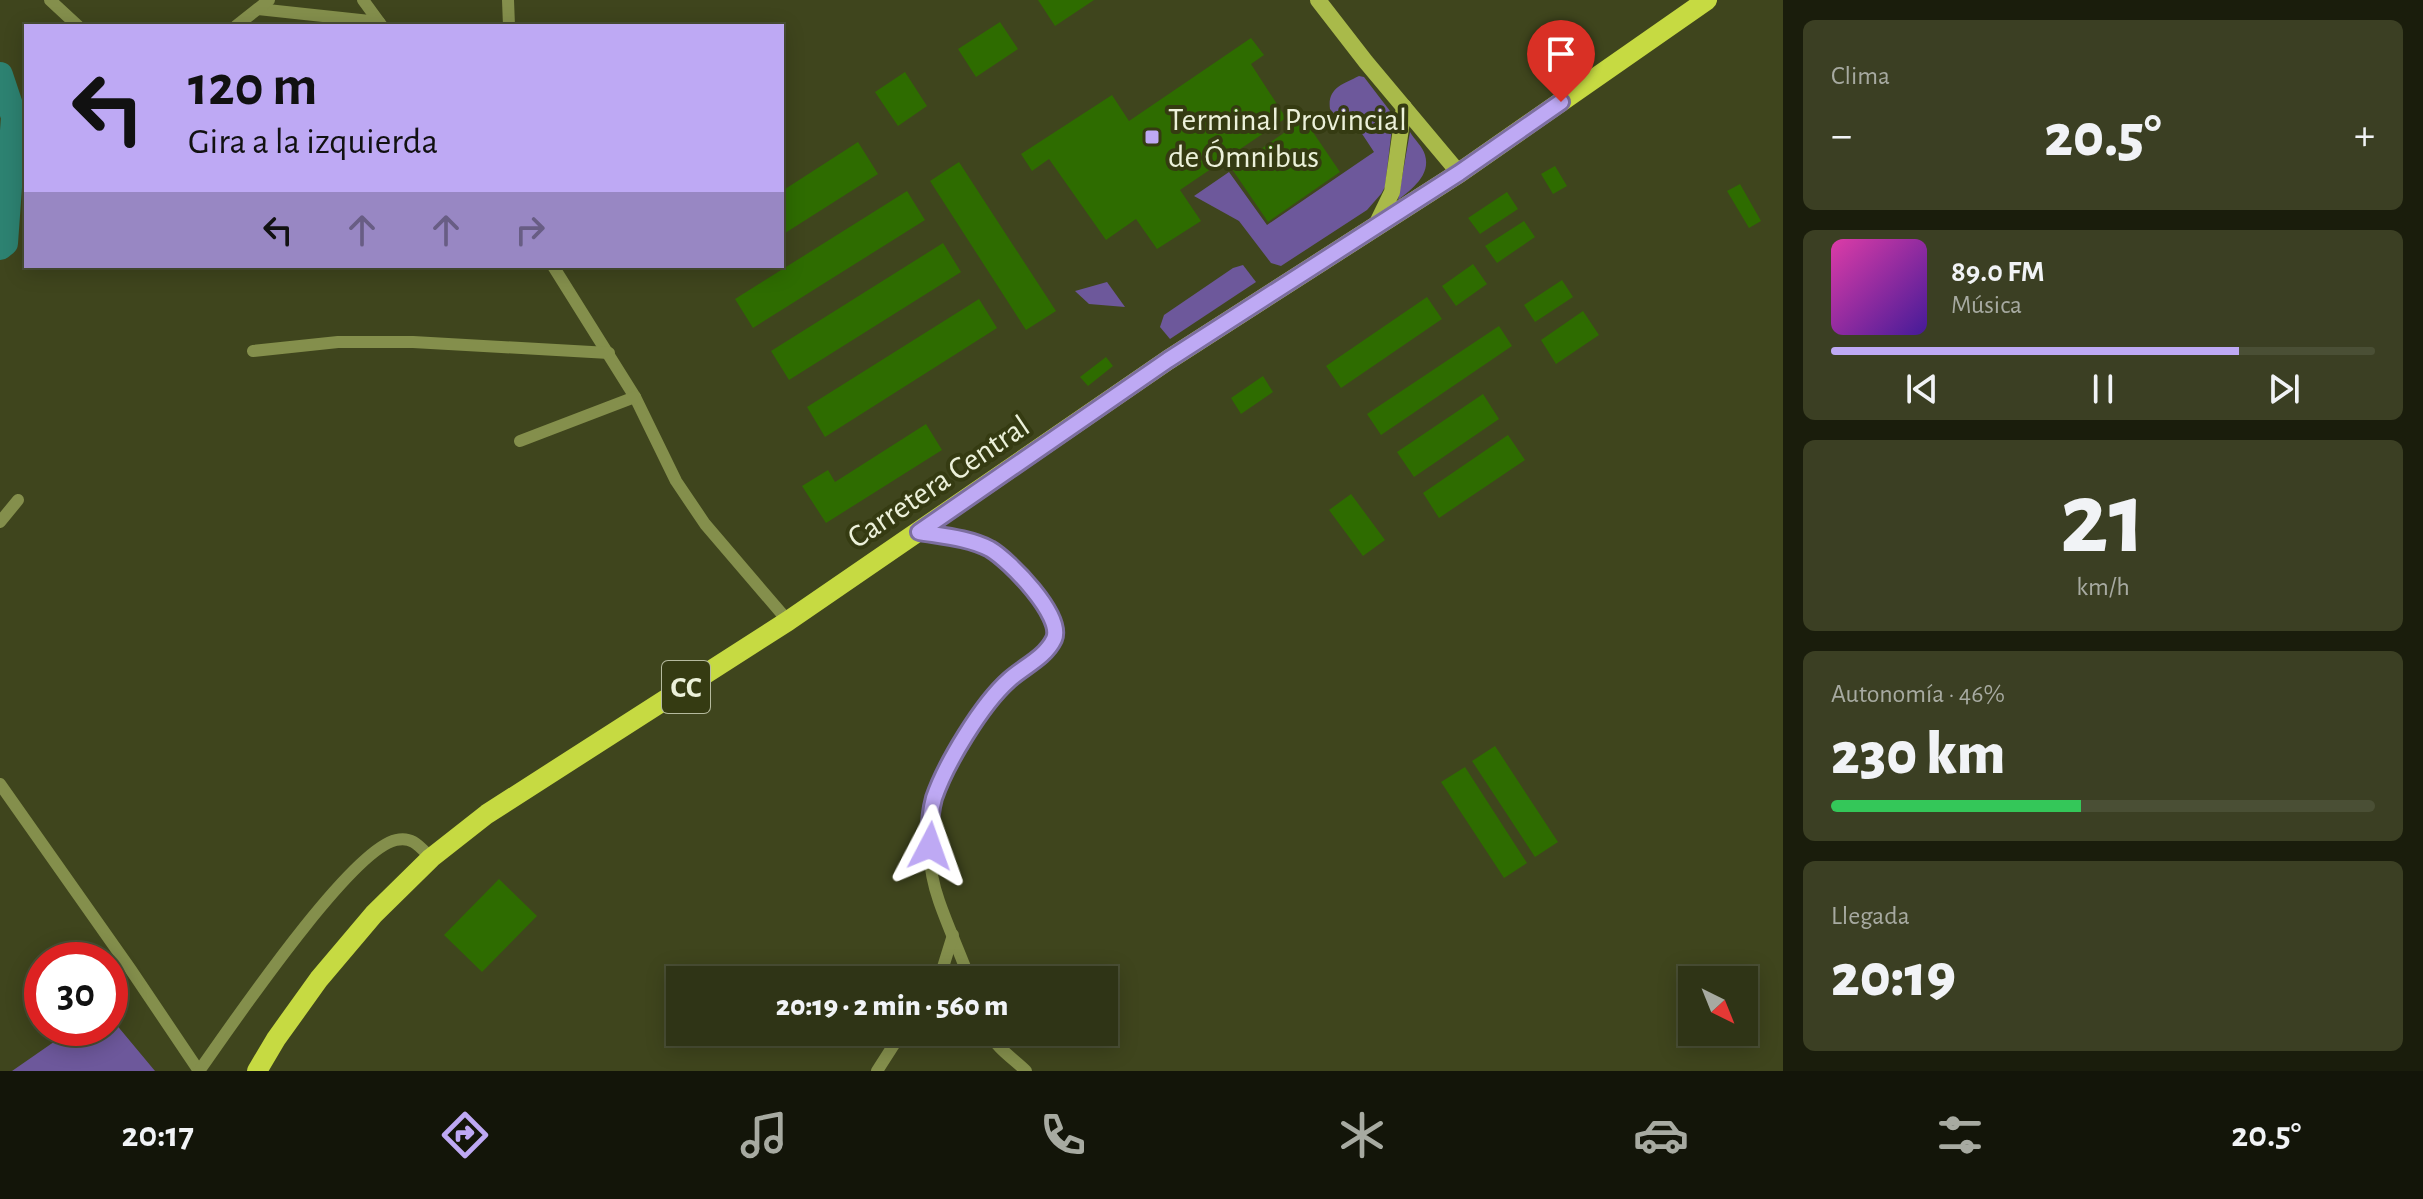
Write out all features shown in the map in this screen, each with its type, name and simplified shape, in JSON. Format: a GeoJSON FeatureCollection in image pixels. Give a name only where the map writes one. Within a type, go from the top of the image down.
{"type":"FeatureCollection","features":[{"type":"Feature","properties":{"kind":"main road","name":"Carretera Central"},"geometry":{"type":"LineString","coordinates":[[257,1071],[319,979],[374,914],[431,858],[487,814],[788,621],[1168,360],[1459,173],[1707,0]]}},
{"type":"Feature","properties":{"kind":"street"},"geometry":{"type":"LineString","coordinates":[[50,0],[76,24]]}},
{"type":"Feature","properties":{"kind":"street"},"geometry":{"type":"LineString","coordinates":[[239,24],[269,0]]}},
{"type":"Feature","properties":{"kind":"street"},"geometry":{"type":"LineString","coordinates":[[363,0],[381,24]]}},
{"type":"Feature","properties":{"kind":"street"},"geometry":{"type":"LineString","coordinates":[[508,0],[509,24]]}},
{"type":"Feature","properties":{"kind":"street"},"geometry":{"type":"LineString","coordinates":[[1318,0],[1459,173]]}},
{"type":"Feature","properties":{"kind":"street"},"geometry":{"type":"LineString","coordinates":[[258,9],[381,24]]}},
{"type":"Feature","properties":{"kind":"street"},"geometry":{"type":"LineString","coordinates":[[1375,226],[1392,192],[1404,107]]}},
{"type":"Feature","properties":{"kind":"street"},"geometry":{"type":"LineString","coordinates":[[554,268],[635,397],[676,481],[705,524],[788,621]]}},
{"type":"Feature","properties":{"kind":"street"},"geometry":{"type":"LineString","coordinates":[[253,351],[338,342],[413,342],[609,353]]}},
{"type":"Feature","properties":{"kind":"street"},"geometry":{"type":"LineString","coordinates":[[520,441],[635,397]]}},
{"type":"Feature","properties":{"kind":"street"},"geometry":{"type":"LineString","coordinates":[[0,522],[18,500]]}},
{"type":"Feature","properties":{"kind":"street"},"geometry":{"type":"LineString","coordinates":[[919,532],[964,539],[990,549],[1012,566],[1051,615],[1056,630],[1042,655],[1008,681],[979,715],[934,798],[929,830],[931,862],[938,899],[965,966]]}},
{"type":"Feature","properties":{"kind":"street"},"geometry":{"type":"LineString","coordinates":[[0,784],[199,1071],[307,923],[366,857],[392,840],[407,839],[431,858]]}},
{"type":"Feature","properties":{"kind":"street"},"geometry":{"type":"LineString","coordinates":[[943,966],[953,935]]}},
{"type":"Feature","properties":{"kind":"street"},"geometry":{"type":"LineString","coordinates":[[877,1071],[893,1046]]}},
{"type":"Feature","properties":{"kind":"street"},"geometry":{"type":"LineString","coordinates":[[999,1046],[1022,1070]]}},
{"type":"Feature","properties":{"kind":"shaded area"},"geometry":{"type":"Polygon","coordinates":[[[1359,76],[1364,77],[1393,119],[1385,187],[1367,210],[1281,266],[1271,263],[1239,221],[1194,196],[1229,172],[1267,225],[1374,152],[1349,114],[1339,119],[1330,109],[1334,91],[1359,76]]]}},
{"type":"Feature","properties":{"kind":"shaded area"},"geometry":{"type":"Polygon","coordinates":[[[1410,132],[1424,152],[1425,169],[1419,181],[1398,200],[1410,132]]]}},
{"type":"Feature","properties":{"kind":"shaded area"},"geometry":{"type":"Polygon","coordinates":[[[1243,265],[1256,282],[1170,339],[1160,327],[1164,315],[1233,268],[1243,265]]]}},
{"type":"Feature","properties":{"kind":"shaded area"},"geometry":{"type":"Polygon","coordinates":[[[1107,282],[1125,307],[1089,304],[1075,291],[1107,282]]]}},
{"type":"Feature","properties":{"kind":"shaded area"},"geometry":{"type":"Polygon","coordinates":[[[128,1039],[155,1071],[12,1071],[48,1046],[128,1046],[128,1039]]]}},
{"type":"Feature","properties":{"kind":"building"},"geometry":{"type":"Polygon","coordinates":[[[1038,0],[1094,0],[1055,26],[1038,0]]]}},
{"type":"Feature","properties":{"kind":"building"},"geometry":{"type":"Polygon","coordinates":[[[1000,22],[1018,49],[976,77],[958,49],[1000,22]]]}},
{"type":"Feature","properties":{"kind":"building","name":"Terminal Provincial de Ómnibus"},"geometry":{"type":"Polygon","coordinates":[[[1251,38],[1264,55],[1251,64],[1286,118],[1180,190],[1201,221],[1157,249],[1136,219],[1106,240],[1049,159],[1032,171],[1021,154],[1112,95],[1129,121],[1251,38]]]}},
{"type":"Feature","properties":{"kind":"building"},"geometry":{"type":"Polygon","coordinates":[[[905,72],[927,106],[898,126],[875,92],[905,72]]]}},
{"type":"Feature","properties":{"kind":"building"},"geometry":{"type":"Polygon","coordinates":[[[1304,119],[1340,172],[1268,222],[1232,169],[1304,119]]]}},
{"type":"Feature","properties":{"kind":"building"},"geometry":{"type":"Polygon","coordinates":[[[858,142],[878,174],[784,234],[784,190],[858,142]]]}},
{"type":"Feature","properties":{"kind":"building"},"geometry":{"type":"Polygon","coordinates":[[[959,162],[1056,311],[1026,330],[930,181],[959,162]]]}},
{"type":"Feature","properties":{"kind":"building"},"geometry":{"type":"Polygon","coordinates":[[[1555,166],[1567,186],[1553,194],[1541,174],[1555,166]]]}},
{"type":"Feature","properties":{"kind":"building"},"geometry":{"type":"Polygon","coordinates":[[[1740,184],[1761,221],[1749,228],[1727,191],[1740,184]]]}},
{"type":"Feature","properties":{"kind":"building"},"geometry":{"type":"Polygon","coordinates":[[[907,191],[925,220],[753,328],[735,299],[907,191]]]}},
{"type":"Feature","properties":{"kind":"building"},"geometry":{"type":"Polygon","coordinates":[[[1507,192],[1518,209],[1480,234],[1468,218],[1507,192]]]}},
{"type":"Feature","properties":{"kind":"building"},"geometry":{"type":"Polygon","coordinates":[[[1524,221],[1535,237],[1497,263],[1485,246],[1524,221]]]}},
{"type":"Feature","properties":{"kind":"building"},"geometry":{"type":"Polygon","coordinates":[[[943,243],[961,272],[789,380],[771,351],[943,243]]]}},
{"type":"Feature","properties":{"kind":"building"},"geometry":{"type":"Polygon","coordinates":[[[1473,264],[1487,284],[1456,306],[1442,286],[1473,264]]]}},
{"type":"Feature","properties":{"kind":"building"},"geometry":{"type":"Polygon","coordinates":[[[1562,280],[1573,297],[1535,322],[1524,305],[1562,280]]]}},
{"type":"Feature","properties":{"kind":"building"},"geometry":{"type":"Polygon","coordinates":[[[1427,297],[1442,319],[1341,388],[1326,366],[1427,297]]]}},
{"type":"Feature","properties":{"kind":"building"},"geometry":{"type":"Polygon","coordinates":[[[979,299],[997,328],[825,437],[807,407],[979,299]]]}},
{"type":"Feature","properties":{"kind":"building"},"geometry":{"type":"Polygon","coordinates":[[[1583,311],[1599,335],[1556,364],[1541,340],[1583,311]]]}},
{"type":"Feature","properties":{"kind":"building"},"geometry":{"type":"Polygon","coordinates":[[[1499,326],[1512,346],[1381,435],[1367,414],[1499,326]]]}},
{"type":"Feature","properties":{"kind":"building"},"geometry":{"type":"Polygon","coordinates":[[[1106,357],[1113,366],[1088,386],[1080,377],[1106,357]]]}},
{"type":"Feature","properties":{"kind":"building"},"geometry":{"type":"Polygon","coordinates":[[[1263,376],[1273,392],[1241,414],[1231,398],[1263,376]]]}},
{"type":"Feature","properties":{"kind":"building"},"geometry":{"type":"Polygon","coordinates":[[[1483,394],[1499,419],[1414,477],[1397,452],[1483,394]]]}},
{"type":"Feature","properties":{"kind":"building"},"geometry":{"type":"Polygon","coordinates":[[[926,424],[942,450],[826,523],[802,486],[828,470],[835,482],[926,424]]]}},
{"type":"Feature","properties":{"kind":"building"},"geometry":{"type":"Polygon","coordinates":[[[1508,435],[1525,460],[1439,518],[1423,493],[1508,435]]]}},
{"type":"Feature","properties":{"kind":"building"},"geometry":{"type":"Polygon","coordinates":[[[1351,494],[1385,540],[1363,556],[1329,510],[1351,494]]]}},
{"type":"Feature","properties":{"kind":"building"},"geometry":{"type":"Polygon","coordinates":[[[1495,746],[1558,842],[1535,857],[1472,761],[1495,746]]]}},
{"type":"Feature","properties":{"kind":"building"},"geometry":{"type":"Polygon","coordinates":[[[1465,767],[1527,863],[1504,878],[1441,782],[1465,767]]]}},
{"type":"Feature","properties":{"kind":"building"},"geometry":{"type":"Polygon","coordinates":[[[499,879],[537,916],[482,972],[444,935],[499,879]]]}},
{"type":"Feature","properties":{"kind":"waterway"},"geometry":{"type":"LineString","coordinates":[[0,75],[14,117],[5,243],[0,247]]}},
{"type":"Feature","properties":{"kind":"place","name":"Terminal Provincial de Ómnibus"},"geometry":{"type":"Point","coordinates":[1152,137]}},
{"type":"Feature","properties":{"kind":"route"},"geometry":{"type":"LineString","coordinates":[[930,846],[934,798],[952,761],[979,715],[1008,681],[1042,655],[1056,630],[1051,615],[1012,566],[990,549],[964,539],[919,532],[1168,360],[1459,173],[1561,102]]}}]}
